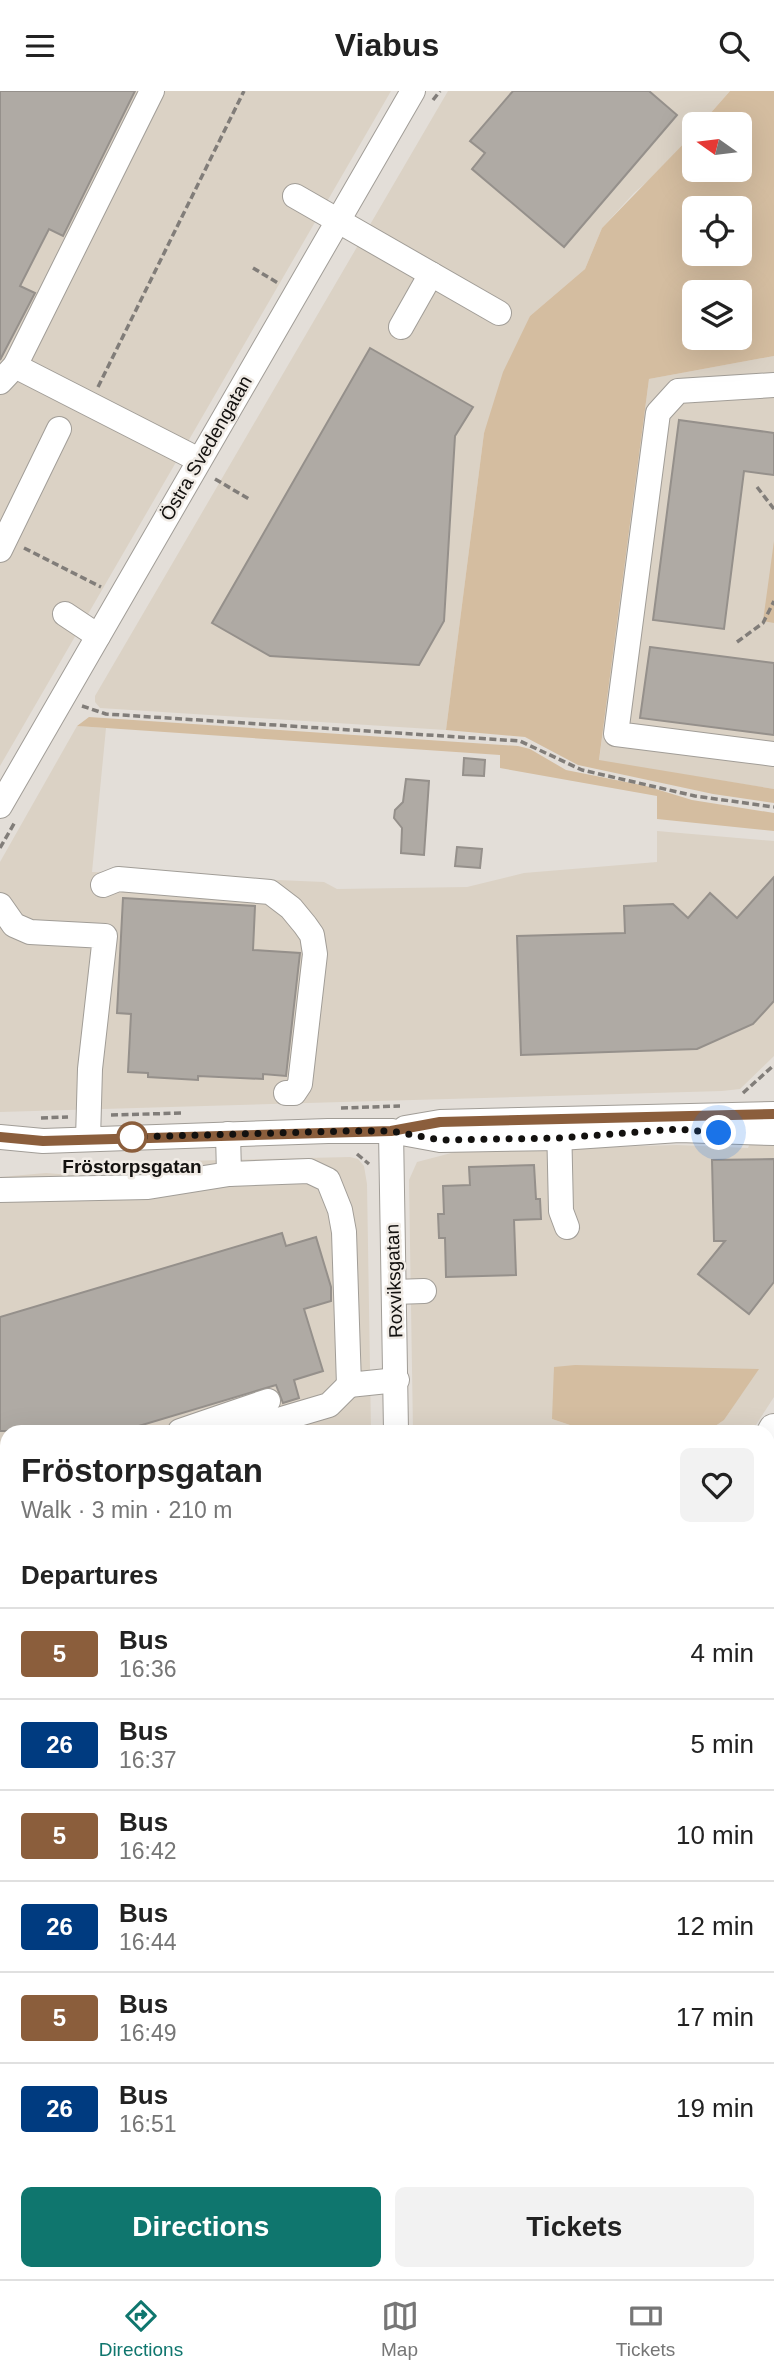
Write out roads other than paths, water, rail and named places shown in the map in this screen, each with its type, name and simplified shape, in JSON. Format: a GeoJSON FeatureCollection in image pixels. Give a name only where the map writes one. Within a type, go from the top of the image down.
{"type":"FeatureCollection","features":[{"type":"Feature","properties":{"kind":"street"},"geometry":{"type":"LineString","coordinates":[[152,91],[8,374],[89,404],[199,460]]}},
{"type":"Feature","properties":{"kind":"street","name":"Östra Svedengatan"},"geometry":{"type":"LineString","coordinates":[[0,806],[413,91]]}},
{"type":"Feature","properties":{"kind":"street"},"geometry":{"type":"LineString","coordinates":[[295,196],[499,313]]}},
{"type":"Feature","properties":{"kind":"street"},"geometry":{"type":"LineString","coordinates":[[401,327],[431,274]]}},
{"type":"Feature","properties":{"kind":"street"},"geometry":{"type":"LineString","coordinates":[[774,385],[678,391],[658,412],[616,734],[774,754]]}},
{"type":"Feature","properties":{"kind":"street"},"geometry":{"type":"LineString","coordinates":[[3,544],[59,429]]}},
{"type":"Feature","properties":{"kind":"street"},"geometry":{"type":"LineString","coordinates":[[65,614],[98,636]]}},
{"type":"Feature","properties":{"kind":"street"},"geometry":{"type":"LineString","coordinates":[[103,885],[118,879],[270,892],[291,908],[312,935],[314,954],[300,1084],[294,1093],[286,1093]]}},
{"type":"Feature","properties":{"kind":"street"},"geometry":{"type":"LineString","coordinates":[[0,905],[14,925],[30,932],[105,936],[88,1127]]}},
{"type":"Feature","properties":{"kind":"street"},"geometry":{"type":"LineString","coordinates":[[559,1128],[774,1114]]}},
{"type":"Feature","properties":{"kind":"street"},"geometry":{"type":"LineString","coordinates":[[0,1137],[41,1129],[88,1127],[228,1134],[391,1131],[440,1122],[774,1133]]}},
{"type":"Feature","properties":{"kind":"street"},"geometry":{"type":"LineString","coordinates":[[559,1128],[561,1211],[567,1227]]}},
{"type":"Feature","properties":{"kind":"street"},"geometry":{"type":"LineString","coordinates":[[0,1150],[41,1129]]}},
{"type":"Feature","properties":{"kind":"street","name":"Roxviksgatan"},"geometry":{"type":"LineString","coordinates":[[391,1131],[396,1425]]}},
{"type":"Feature","properties":{"kind":"street"},"geometry":{"type":"LineString","coordinates":[[228,1134],[229,1174]]}},
{"type":"Feature","properties":{"kind":"street"},"geometry":{"type":"LineString","coordinates":[[0,1190],[148,1187],[229,1174],[309,1171],[328,1180],[340,1210],[344,1232],[349,1385]]}},
{"type":"Feature","properties":{"kind":"street"},"geometry":{"type":"LineString","coordinates":[[394,1292],[424,1291]]}},
{"type":"Feature","properties":{"kind":"street"},"geometry":{"type":"LineString","coordinates":[[261,1425],[329,1405],[349,1385],[397,1380]]}},
{"type":"Feature","properties":{"kind":"street"},"geometry":{"type":"LineString","coordinates":[[198,1425],[268,1401]]}},
{"type":"Feature","properties":{"kind":"place","name":"Fröstorpsgatan"},"geometry":{"type":"Point","coordinates":[132,1137]}}]}
